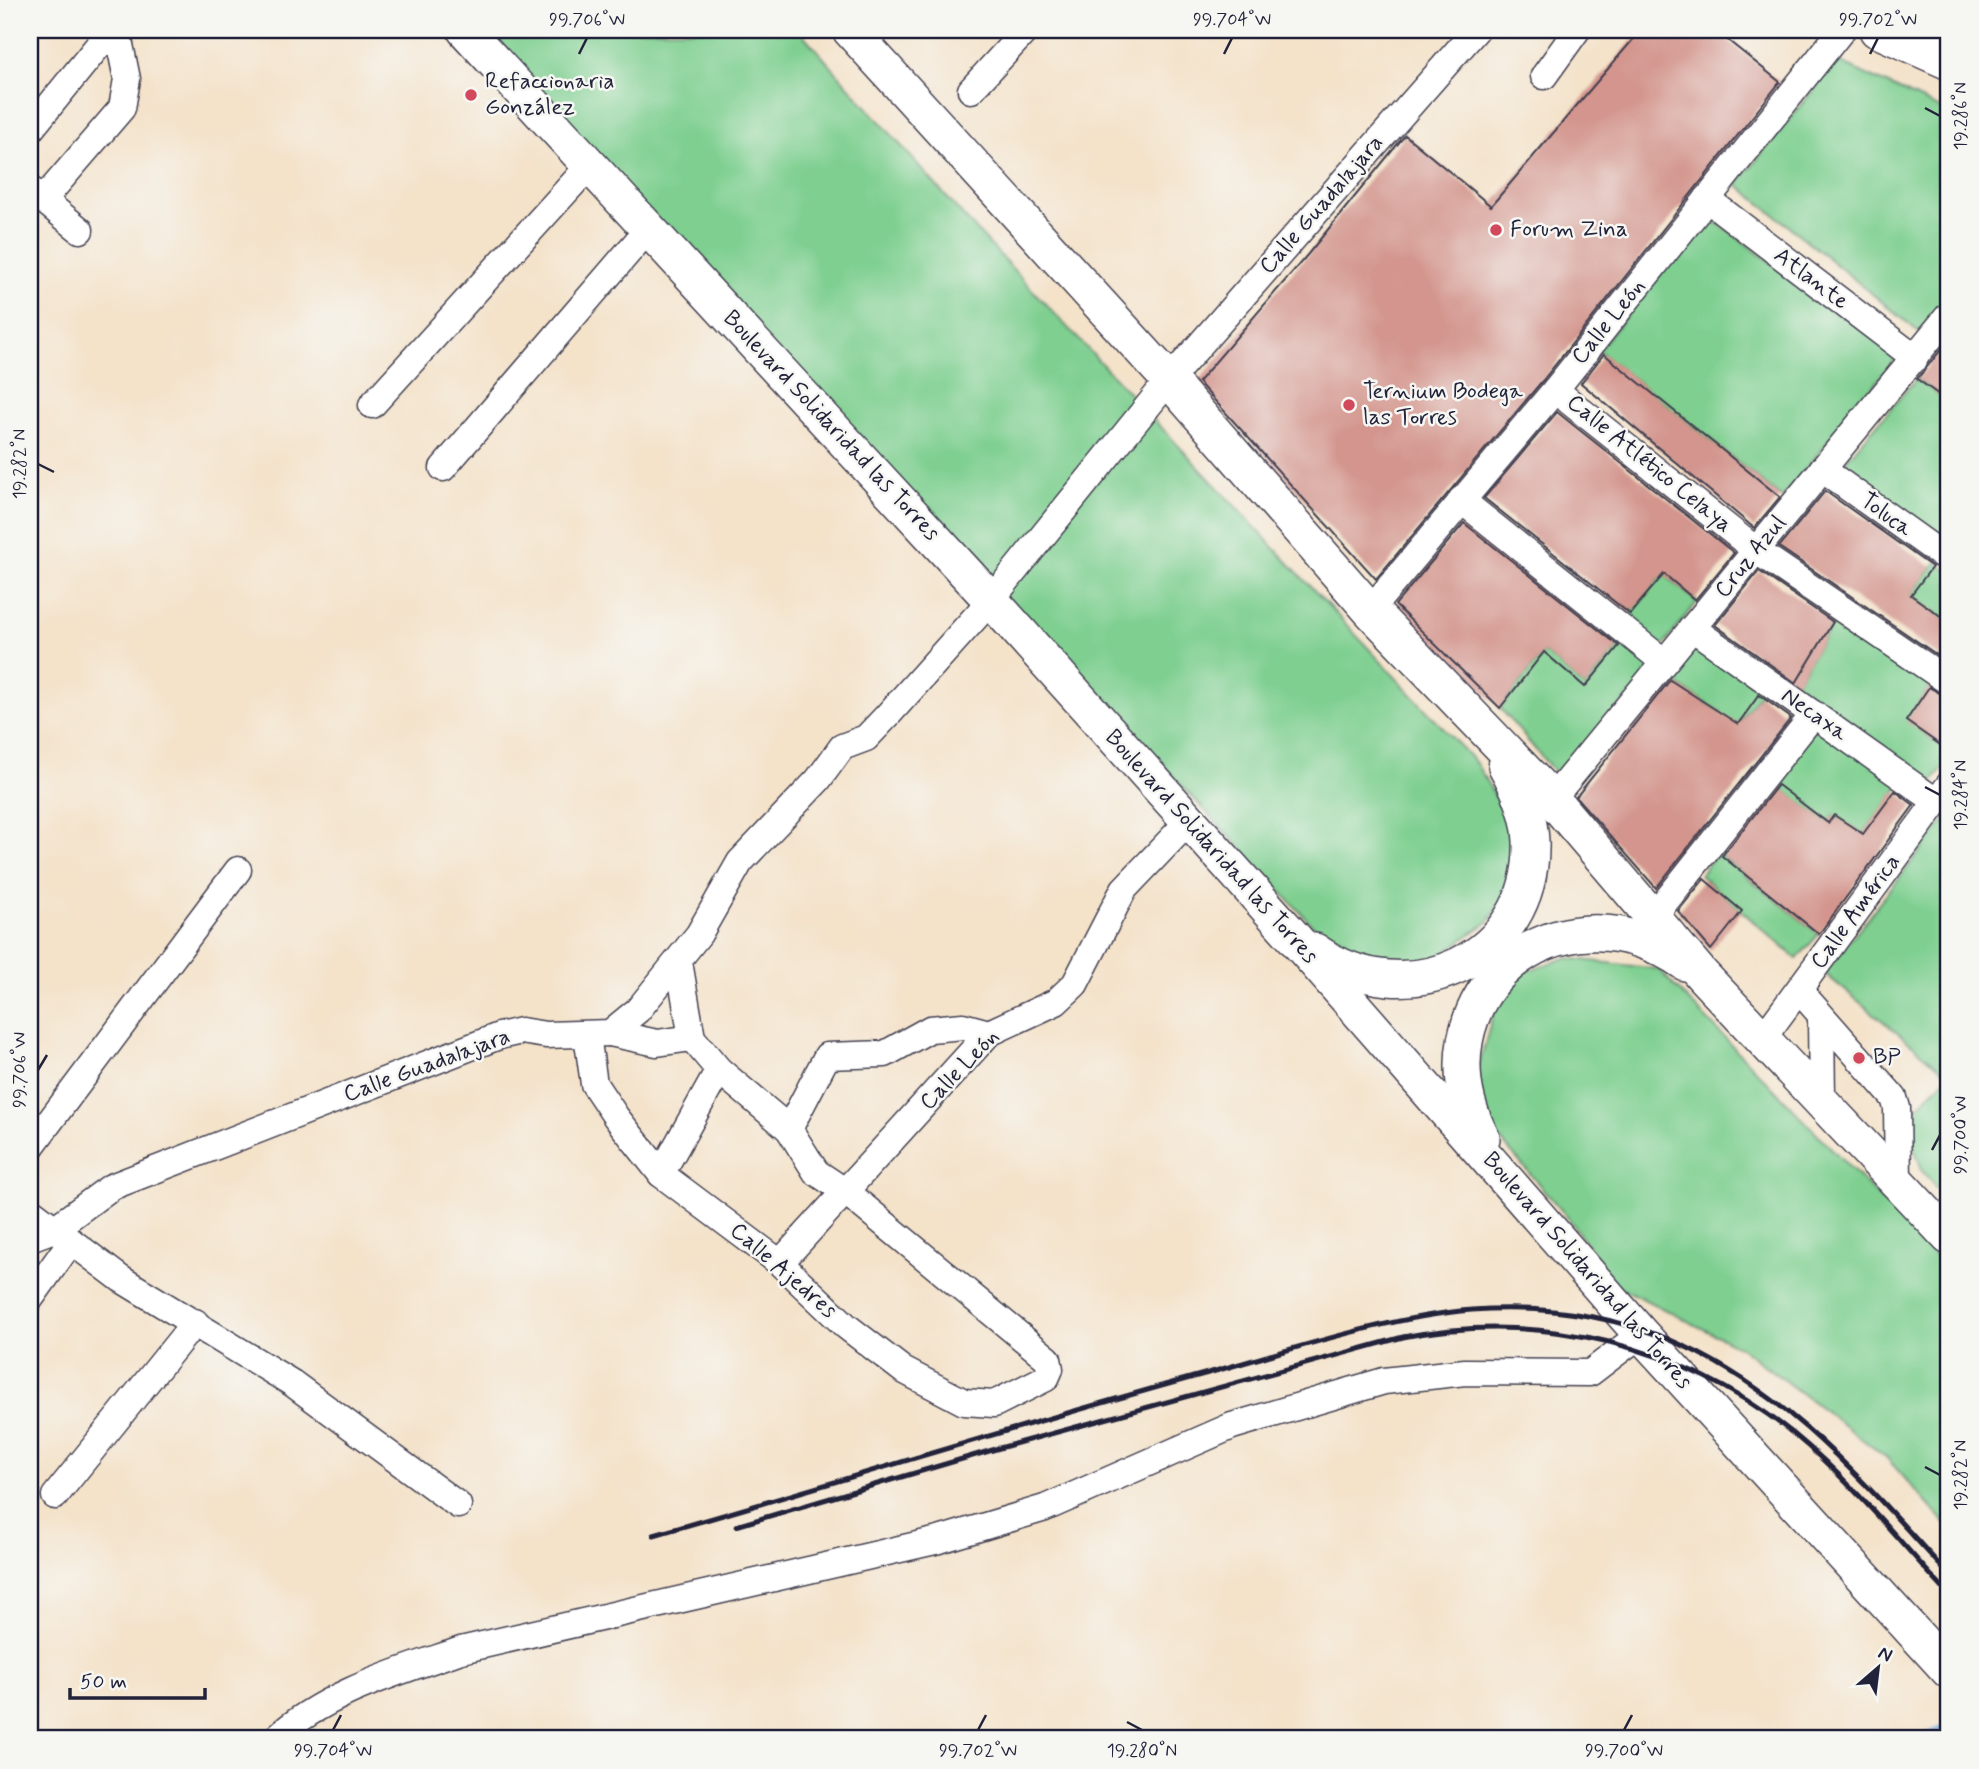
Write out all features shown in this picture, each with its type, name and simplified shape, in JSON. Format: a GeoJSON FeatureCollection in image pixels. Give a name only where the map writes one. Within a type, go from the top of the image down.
{"type":"FeatureCollection","features":[{"type":"Feature","properties":{"kind":"main road","name":"Boulevard Solidaridad las Torres"},"geometry":{"type":"LineString","coordinates":[[464,30],[991,600],[1289,932],[1641,1334],[1949,1671]]}},
{"type":"Feature","properties":{"kind":"main road"},"geometry":{"type":"LineString","coordinates":[[850,30],[1169,380],[1370,610],[1492,741],[1552,799],[1702,975],[1949,1237]]}},
{"type":"Feature","properties":{"kind":"main road"},"geometry":{"type":"LineString","coordinates":[[1877,30],[1943,38]]}},
{"type":"Feature","properties":{"kind":"main road"},"geometry":{"type":"LineString","coordinates":[[1289,932],[1341,966],[1360,974],[1391,980],[1446,970],[1476,958],[1490,946],[1503,930],[1521,896],[1529,866],[1531,839],[1523,801],[1492,741]]}},
{"type":"Feature","properties":{"kind":"main road"},"geometry":{"type":"LineString","coordinates":[[1513,1186],[1472,1118],[1463,1082],[1464,1042],[1469,1024],[1487,989],[1514,961],[1546,942],[1583,932],[1602,931],[1639,939],[1669,953],[1702,975]]}},
{"type":"Feature","properties":{"kind":"street"},"geometry":{"type":"LineString","coordinates":[[30,130],[111,30]]}},
{"type":"Feature","properties":{"kind":"street"},"geometry":{"type":"LineString","coordinates":[[80,230],[37,195],[122,108],[127,79],[117,30]]}},
{"type":"Feature","properties":{"kind":"street"},"geometry":{"type":"LineString","coordinates":[[971,90],[1026,30]]}},
{"type":"Feature","properties":{"kind":"street","name":"Calle Guadalajara"},"geometry":{"type":"LineString","coordinates":[[991,600],[1169,380],[1476,30]]}},
{"type":"Feature","properties":{"kind":"street"},"geometry":{"type":"LineString","coordinates":[[1544,76],[1577,30]]}},
{"type":"Feature","properties":{"kind":"street","name":"Calle León"},"geometry":{"type":"LineString","coordinates":[[1370,610],[1555,390],[1842,30]]}},
{"type":"Feature","properties":{"kind":"street"},"geometry":{"type":"LineString","coordinates":[[372,405],[590,165]]}},
{"type":"Feature","properties":{"kind":"street","name":"Atlante"},"geometry":{"type":"LineString","coordinates":[[1707,199],[1915,358]]}},
{"type":"Feature","properties":{"kind":"street"},"geometry":{"type":"LineString","coordinates":[[443,468],[649,228]]}},
{"type":"Feature","properties":{"kind":"street","name":"Cruz Azul"},"geometry":{"type":"LineString","coordinates":[[1552,799],[1949,315]]}},
{"type":"Feature","properties":{"kind":"street","name":"Calle Atlético Celaya"},"geometry":{"type":"LineString","coordinates":[[1555,390],[1757,551],[1949,682]]}},
{"type":"Feature","properties":{"kind":"street","name":"Toluca"},"geometry":{"type":"LineString","coordinates":[[1822,469],[1949,560]]}},
{"type":"Feature","properties":{"kind":"street"},"geometry":{"type":"LineString","coordinates":[[1461,500],[1664,662]]}},
{"type":"Feature","properties":{"kind":"street"},"geometry":{"type":"LineString","coordinates":[[599,1034],[638,1010],[679,962],[740,862],[818,780],[842,747],[866,738],[991,600]]}},
{"type":"Feature","properties":{"kind":"street","name":"Necaxa"},"geometry":{"type":"LineString","coordinates":[[1692,628],[1814,714],[1946,790]]}},
{"type":"Feature","properties":{"kind":"street"},"geometry":{"type":"LineString","coordinates":[[1654,916],[1814,714]]}},
{"type":"Feature","properties":{"kind":"street","name":"Calle América"},"geometry":{"type":"LineString","coordinates":[[1763,1038],[1946,790]]}},
{"type":"Feature","properties":{"kind":"street","name":"Calle León"},"geometry":{"type":"LineString","coordinates":[[780,1263],[989,1033],[1056,1002],[1075,984],[1124,889],[1188,822]]}},
{"type":"Feature","properties":{"kind":"street"},"geometry":{"type":"LineString","coordinates":[[30,1148],[238,870]]}},
{"type":"Feature","properties":{"kind":"street"},"geometry":{"type":"LineString","coordinates":[[679,962],[692,1038],[719,1070],[789,1129],[816,1171],[846,1192]]}},
{"type":"Feature","properties":{"kind":"street"},"geometry":{"type":"LineString","coordinates":[[1799,990],[1894,1098],[1898,1183]]}},
{"type":"Feature","properties":{"kind":"street"},"geometry":{"type":"LineString","coordinates":[[1821,1018],[1822,1100]]}},
{"type":"Feature","properties":{"kind":"street"},"geometry":{"type":"LineString","coordinates":[[789,1129],[827,1056],[885,1054],[930,1029],[963,1026],[989,1033]]}},
{"type":"Feature","properties":{"kind":"street","name":"Calle Guadalajara"},"geometry":{"type":"LineString","coordinates":[[30,1299],[51,1237],[111,1187],[499,1036],[521,1031],[599,1034],[657,1042],[692,1038]]}},
{"type":"Feature","properties":{"kind":"street","name":"Calle Ajedres"},"geometry":{"type":"LineString","coordinates":[[599,1034],[594,1084],[661,1174],[780,1263],[846,1326],[903,1370],[964,1402],[994,1404],[1046,1378],[1050,1363],[846,1192]]}},
{"type":"Feature","properties":{"kind":"street"},"geometry":{"type":"LineString","coordinates":[[661,1174],[719,1070]]}},
{"type":"Feature","properties":{"kind":"street"},"geometry":{"type":"LineString","coordinates":[[30,1210],[51,1237],[292,1383],[458,1505]]}},
{"type":"Feature","properties":{"kind":"street"},"geometry":{"type":"LineString","coordinates":[[55,1496],[195,1322]]}},
{"type":"Feature","properties":{"kind":"street"},"geometry":{"type":"LineString","coordinates":[[275,1739],[295,1720],[324,1704],[401,1671],[461,1650],[953,1536],[1045,1508],[1232,1426],[1384,1381],[1465,1372],[1590,1373],[1641,1334]]}},
{"type":"Feature","properties":{"kind":"green space"},"geometry":{"type":"Polygon","coordinates":[[[474,30],[799,30],[965,218],[1476,763],[1530,857],[1489,921],[1430,963],[1331,945],[474,30]]]}},
{"type":"Feature","properties":{"kind":"green space"},"geometry":{"type":"Polygon","coordinates":[[[1837,61],[1949,113],[1949,295],[1919,332],[1737,184],[1837,61]]]}},
{"type":"Feature","properties":{"kind":"green space"},"geometry":{"type":"Polygon","coordinates":[[[1708,216],[1898,356],[1782,498],[1598,350],[1708,216]]]}},
{"type":"Feature","properties":{"kind":"green space"},"geometry":{"type":"Polygon","coordinates":[[[1916,379],[1949,402],[1949,555],[1840,467],[1916,379]]]}},
{"type":"Feature","properties":{"kind":"green space"},"geometry":{"type":"Polygon","coordinates":[[[1936,562],[1949,572],[1949,622],[1911,595],[1936,562]]]}},
{"type":"Feature","properties":{"kind":"green space"},"geometry":{"type":"Polygon","coordinates":[[[1664,574],[1697,602],[1660,650],[1624,620],[1664,574]]]}},
{"type":"Feature","properties":{"kind":"green space"},"geometry":{"type":"Polygon","coordinates":[[[1835,619],[1931,684],[1907,721],[1949,751],[1949,761],[1931,784],[1795,684],[1835,619]]]}},
{"type":"Feature","properties":{"kind":"green space"},"geometry":{"type":"Polygon","coordinates":[[[1622,643],[1652,671],[1558,776],[1500,708],[1544,652],[1585,687],[1622,643]]]}},
{"type":"Feature","properties":{"kind":"green space"},"geometry":{"type":"Polygon","coordinates":[[[1694,645],[1762,690],[1730,734],[1721,713],[1669,679],[1694,645]]]}},
{"type":"Feature","properties":{"kind":"green space"},"geometry":{"type":"Polygon","coordinates":[[[1818,722],[1902,783],[1863,834],[1834,815],[1828,823],[1773,782],[1818,722]]]}},
{"type":"Feature","properties":{"kind":"green space"},"geometry":{"type":"Polygon","coordinates":[[[1949,815],[1949,1075],[1824,973],[1949,815]]]}},
{"type":"Feature","properties":{"kind":"green space"},"geometry":{"type":"Polygon","coordinates":[[[1717,853],[1819,934],[1797,959],[1700,875],[1717,853]]]}},
{"type":"Feature","properties":{"kind":"green space"},"geometry":{"type":"Polygon","coordinates":[[[1566,958],[1658,969],[1949,1270],[1949,1528],[1887,1458],[1740,1347],[1615,1285],[1569,1219],[1485,1122],[1477,1073],[1494,1011],[1526,971],[1566,958]]]}},
{"type":"Feature","properties":{"kind":"green space"},"geometry":{"type":"Polygon","coordinates":[[[1949,1075],[1949,1193],[1945,1198],[1923,1172],[1904,1120],[1949,1075]]]}},
{"type":"Feature","properties":{"kind":"building","name":"Forum Zina"},"geometry":{"type":"Polygon","coordinates":[[[1641,30],[1715,30],[1780,82],[1543,380],[1376,579],[1198,382],[1405,135],[1491,206],[1641,30]]]}},
{"type":"Feature","properties":{"kind":"building"},"geometry":{"type":"Polygon","coordinates":[[[1949,340],[1949,402],[1917,379],[1949,340]]]}},
{"type":"Feature","properties":{"kind":"building"},"geometry":{"type":"Polygon","coordinates":[[[1604,354],[1780,497],[1754,528],[1581,383],[1604,354]]]}},
{"type":"Feature","properties":{"kind":"building"},"geometry":{"type":"Polygon","coordinates":[[[1557,412],[1734,553],[1695,600],[1664,574],[1630,614],[1484,498],[1557,412]]]}},
{"type":"Feature","properties":{"kind":"building"},"geometry":{"type":"Polygon","coordinates":[[[1825,491],[1932,567],[1911,595],[1949,622],[1949,663],[1779,547],[1825,491]]]}},
{"type":"Feature","properties":{"kind":"building"},"geometry":{"type":"Polygon","coordinates":[[[1464,523],[1619,646],[1585,687],[1544,652],[1500,708],[1395,605],[1464,523]]]}},
{"type":"Feature","properties":{"kind":"building"},"geometry":{"type":"Polygon","coordinates":[[[1759,571],[1833,622],[1796,683],[1715,625],[1759,571]]]}},
{"type":"Feature","properties":{"kind":"building"},"geometry":{"type":"Polygon","coordinates":[[[1670,680],[1738,724],[1759,695],[1791,718],[1656,888],[1576,797],[1670,680]]]}},
{"type":"Feature","properties":{"kind":"building"},"geometry":{"type":"Polygon","coordinates":[[[1929,687],[1949,698],[1949,751],[1906,721],[1929,687]]]}},
{"type":"Feature","properties":{"kind":"building"},"geometry":{"type":"Polygon","coordinates":[[[1778,785],[1828,823],[1834,815],[1863,834],[1895,791],[1914,805],[1819,934],[1722,856],[1778,785]]]}},
{"type":"Feature","properties":{"kind":"building"},"geometry":{"type":"Polygon","coordinates":[[[1704,879],[1742,911],[1711,950],[1678,911],[1704,879]]]}},
{"type":"Feature","properties":{"kind":"waterway"},"geometry":{"type":"LineString","coordinates":[[1916,1739],[1949,1726]]}},
{"type":"Feature","properties":{"kind":"railway"},"geometry":{"type":"LineString","coordinates":[[654,1535],[1069,1412],[1373,1327],[1472,1310],[1522,1309],[1572,1313],[1620,1323],[1668,1339],[1711,1359],[1787,1411],[1821,1441],[1949,1575]]}},
{"type":"Feature","properties":{"kind":"railway"},"geometry":{"type":"LineString","coordinates":[[736,1526],[996,1449],[1403,1337],[1455,1330],[1507,1328],[1559,1332],[1610,1342],[1659,1357],[1706,1378],[1752,1404],[1795,1435],[1836,1472],[1949,1595]]}},
{"type":"Feature","properties":{"kind":"place","name":"Refaccionaria González"},"geometry":{"type":"Point","coordinates":[471,95]}},
{"type":"Feature","properties":{"kind":"place","name":"Forum Zina"},"geometry":{"type":"Point","coordinates":[1496,230]}},
{"type":"Feature","properties":{"kind":"place","name":"Ternium Bodega las Torres"},"geometry":{"type":"Point","coordinates":[1349,405]}},
{"type":"Feature","properties":{"kind":"place","name":"BP"},"geometry":{"type":"Point","coordinates":[1859,1058]}}]}
